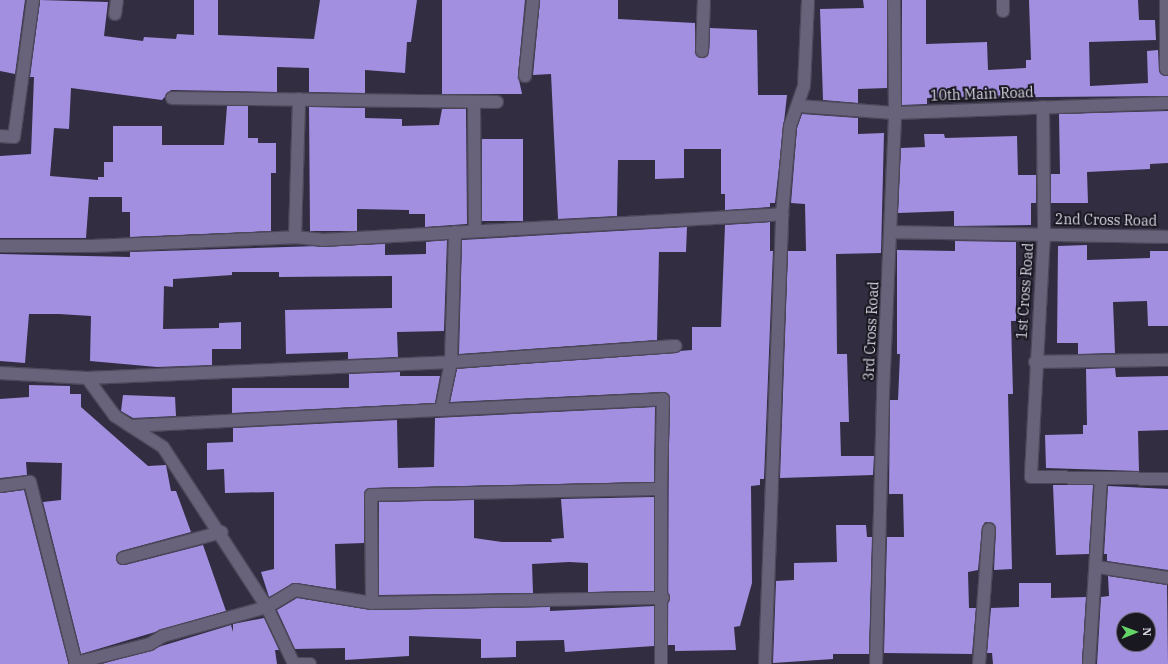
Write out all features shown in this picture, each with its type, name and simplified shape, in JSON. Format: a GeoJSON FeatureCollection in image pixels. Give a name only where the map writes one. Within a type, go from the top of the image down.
{"type":"FeatureCollection","features":[{"type":"Feature","properties":{"kind":"street"},"geometry":{"type":"LineString","coordinates":[[0,136],[14,137],[33,0]]}},
{"type":"Feature","properties":{"kind":"street"},"geometry":{"type":"LineString","coordinates":[[115,14],[117,0]]}},
{"type":"Feature","properties":{"kind":"street"},"geometry":{"type":"LineString","coordinates":[[526,76],[533,0]]}},
{"type":"Feature","properties":{"kind":"street"},"geometry":{"type":"LineString","coordinates":[[702,51],[704,0]]}},
{"type":"Feature","properties":{"kind":"street"},"geometry":{"type":"LineString","coordinates":[[765,664],[782,214],[790,126],[804,86],[808,0]]}},
{"type":"Feature","properties":{"kind":"street","name":"3rd Cross Road"},"geometry":{"type":"LineString","coordinates":[[876,664],[895,113],[894,0]]}},
{"type":"Feature","properties":{"kind":"street"},"geometry":{"type":"LineString","coordinates":[[1166,0],[1166,69]]}},
{"type":"Feature","properties":{"kind":"street"},"geometry":{"type":"LineString","coordinates":[[172,98],[496,102]]}},
{"type":"Feature","properties":{"kind":"street"},"geometry":{"type":"LineString","coordinates":[[295,237],[299,99]]}},
{"type":"Feature","properties":{"kind":"street"},"geometry":{"type":"LineString","coordinates":[[474,102],[475,231]]}},
{"type":"Feature","properties":{"kind":"street","name":"10th Main Road"},"geometry":{"type":"LineString","coordinates":[[798,106],[895,113],[1168,103]]}},
{"type":"Feature","properties":{"kind":"street","name":"1st Cross Road"},"geometry":{"type":"LineString","coordinates":[[1043,107],[1044,234],[1035,362],[1031,477],[1101,480]]}},
{"type":"Feature","properties":{"kind":"street"},"geometry":{"type":"LineString","coordinates":[[0,246],[92,246],[295,237],[322,240],[782,214]]}},
{"type":"Feature","properties":{"kind":"street"},"geometry":{"type":"LineString","coordinates":[[441,410],[451,362],[454,232]]}},
{"type":"Feature","properties":{"kind":"street","name":"2nd Cross Road"},"geometry":{"type":"LineString","coordinates":[[890,232],[1168,236]]}},
{"type":"Feature","properties":{"kind":"street"},"geometry":{"type":"LineString","coordinates":[[0,373],[87,378],[451,362],[675,346]]}},
{"type":"Feature","properties":{"kind":"street"},"geometry":{"type":"LineString","coordinates":[[1035,362],[1168,360]]}},
{"type":"Feature","properties":{"kind":"street"},"geometry":{"type":"LineString","coordinates":[[87,378],[114,416],[163,447],[222,532],[267,607],[294,664],[310,664]]}},
{"type":"Feature","properties":{"kind":"street"},"geometry":{"type":"LineString","coordinates":[[131,426],[663,399],[663,598],[661,664]]}},
{"type":"Feature","properties":{"kind":"street"},"geometry":{"type":"LineString","coordinates":[[1089,664],[1098,567],[1101,480],[1168,479]]}},
{"type":"Feature","properties":{"kind":"street"},"geometry":{"type":"LineString","coordinates":[[0,486],[30,482],[75,663],[150,644],[163,636],[267,607],[295,590],[372,603],[663,598]]}},
{"type":"Feature","properties":{"kind":"street"},"geometry":{"type":"LineString","coordinates":[[372,603],[371,496],[662,489]]}},
{"type":"Feature","properties":{"kind":"street"},"geometry":{"type":"LineString","coordinates":[[979,664],[989,529]]}},
{"type":"Feature","properties":{"kind":"street"},"geometry":{"type":"LineString","coordinates":[[123,558],[222,532]]}},
{"type":"Feature","properties":{"kind":"street"},"geometry":{"type":"LineString","coordinates":[[1098,567],[1168,578]]}},
{"type":"Feature","properties":{"kind":"building"},"geometry":{"type":"Polygon","coordinates":[[[0,0],[25,0],[15,74],[0,71],[0,0]]]}},
{"type":"Feature","properties":{"kind":"building"},"geometry":{"type":"Polygon","coordinates":[[[40,0],[108,2],[104,36],[143,41],[144,37],[176,39],[177,34],[194,35],[194,0],[218,0],[218,35],[314,39],[320,0],[417,0],[411,42],[407,42],[405,73],[365,70],[365,93],[309,92],[309,68],[277,67],[277,92],[171,90],[162,100],[71,88],[69,129],[54,128],[50,176],[98,180],[98,177],[104,177],[104,162],[113,162],[113,126],[162,126],[162,145],[224,145],[227,106],[248,106],[248,138],[258,138],[258,143],[276,143],[276,173],[271,173],[271,231],[130,237],[130,212],[122,212],[122,197],[89,197],[86,238],[0,238],[0,156],[31,154],[34,77],[30,77],[40,0]]]}},
{"type":"Feature","properties":{"kind":"building"},"geometry":{"type":"Polygon","coordinates":[[[442,0],[525,0],[518,75],[522,94],[442,94],[442,0]]]}},
{"type":"Feature","properties":{"kind":"building"},"geometry":{"type":"Polygon","coordinates":[[[540,0],[618,0],[618,19],[695,23],[695,51],[701,58],[709,52],[710,28],[757,30],[758,95],[787,95],[775,203],[770,203],[770,207],[725,210],[725,194],[721,194],[721,149],[684,149],[684,178],[655,179],[655,160],[618,160],[617,216],[558,219],[551,74],[533,75],[540,0]]]}},
{"type":"Feature","properties":{"kind":"building"},"geometry":{"type":"Polygon","coordinates":[[[863,0],[887,0],[887,88],[858,89],[858,103],[823,100],[820,9],[864,8],[863,0]]]}},
{"type":"Feature","properties":{"kind":"building"},"geometry":{"type":"Polygon","coordinates":[[[902,0],[926,0],[926,44],[987,42],[988,70],[1026,68],[1026,60],[1031,60],[1029,0],[1138,0],[1139,20],[1155,20],[1156,40],[1089,42],[1090,86],[1148,83],[1147,51],[1158,50],[1159,72],[1168,76],[1168,96],[927,98],[927,104],[902,105],[902,0]]]}},
{"type":"Feature","properties":{"kind":"building"},"geometry":{"type":"Polygon","coordinates":[[[309,107],[365,108],[365,118],[402,119],[402,126],[439,125],[442,109],[466,109],[467,224],[425,227],[425,214],[409,214],[409,210],[357,209],[357,231],[310,231],[309,107]]]}},
{"type":"Feature","properties":{"kind":"building"},"geometry":{"type":"Polygon","coordinates":[[[1168,111],[1168,163],[1150,164],[1150,169],[1087,172],[1088,203],[1051,203],[1051,174],[1060,174],[1059,114],[1168,111]]]}},
{"type":"Feature","properties":{"kind":"building"},"geometry":{"type":"Polygon","coordinates":[[[802,114],[858,118],[858,134],[884,133],[881,253],[836,254],[837,354],[847,354],[849,422],[840,422],[841,456],[874,456],[873,475],[780,478],[788,251],[806,251],[805,204],[791,203],[797,128],[802,114]]]}},
{"type":"Feature","properties":{"kind":"building"},"geometry":{"type":"Polygon","coordinates":[[[924,134],[944,134],[945,138],[1017,136],[1018,175],[1036,175],[1036,203],[1031,203],[1031,225],[954,226],[954,211],[898,213],[901,148],[925,147],[924,134]]]}},
{"type":"Feature","properties":{"kind":"building"},"geometry":{"type":"Polygon","coordinates":[[[482,139],[523,139],[523,221],[482,221],[482,139]]]}},
{"type":"Feature","properties":{"kind":"building"},"geometry":{"type":"Polygon","coordinates":[[[770,222],[770,251],[773,251],[764,479],[760,479],[760,485],[751,486],[752,583],[740,626],[734,627],[736,650],[675,651],[675,645],[668,645],[669,395],[663,392],[450,402],[457,369],[692,350],[692,327],[721,327],[725,225],[770,222]]]}},
{"type":"Feature","properties":{"kind":"building"},"geometry":{"type":"Polygon","coordinates":[[[687,227],[686,252],[659,252],[657,340],[459,354],[462,240],[687,227]]]}},
{"type":"Feature","properties":{"kind":"building"},"geometry":{"type":"Polygon","coordinates":[[[447,240],[444,331],[397,332],[398,357],[348,359],[348,352],[286,354],[285,310],[392,308],[392,276],[279,277],[279,272],[232,272],[232,275],[173,279],[173,287],[164,286],[163,329],[219,328],[219,323],[241,322],[241,349],[212,349],[212,365],[157,367],[90,361],[91,316],[59,314],[29,314],[25,363],[0,361],[0,254],[130,257],[130,252],[385,244],[385,255],[426,254],[426,242],[447,240]]]}},
{"type":"Feature","properties":{"kind":"building"},"geometry":{"type":"Polygon","coordinates":[[[955,241],[1016,242],[1016,321],[1011,321],[1013,394],[1008,394],[1012,569],[994,570],[996,529],[993,523],[985,522],[982,528],[978,570],[968,572],[969,608],[976,608],[972,654],[884,653],[887,537],[904,537],[903,494],[889,494],[890,400],[898,400],[900,354],[897,354],[897,250],[955,251],[955,241]]]}},
{"type":"Feature","properties":{"kind":"building"},"geometry":{"type":"Polygon","coordinates":[[[1087,245],[1087,260],[1150,258],[1150,251],[1168,251],[1168,326],[1148,326],[1147,301],[1113,302],[1115,353],[1078,354],[1078,343],[1057,343],[1058,246],[1087,245]]]}},
{"type":"Feature","properties":{"kind":"building"},"geometry":{"type":"Polygon","coordinates":[[[1115,368],[1116,377],[1168,376],[1168,430],[1138,431],[1139,471],[1046,468],[1045,435],[1083,434],[1083,425],[1087,425],[1086,369],[1115,368]]]}},
{"type":"Feature","properties":{"kind":"building"},"geometry":{"type":"Polygon","coordinates":[[[400,372],[400,376],[440,376],[435,403],[232,413],[232,388],[349,388],[349,374],[400,372]]]}},
{"type":"Feature","properties":{"kind":"building"},"geometry":{"type":"Polygon","coordinates":[[[29,385],[70,386],[70,394],[81,394],[81,407],[148,466],[166,465],[171,491],[176,491],[191,532],[121,551],[116,560],[125,565],[203,545],[226,611],[81,654],[43,502],[61,500],[62,463],[26,462],[27,475],[0,478],[0,399],[29,397],[29,385]]]}},
{"type":"Feature","properties":{"kind":"building"},"geometry":{"type":"Polygon","coordinates":[[[123,395],[175,397],[176,416],[133,418],[121,411],[123,395]]]}},
{"type":"Feature","properties":{"kind":"building"},"geometry":{"type":"Polygon","coordinates":[[[655,407],[654,482],[368,488],[364,495],[364,543],[335,544],[336,589],[296,583],[269,597],[261,572],[274,569],[274,492],[225,493],[224,469],[207,470],[207,443],[233,442],[233,428],[397,420],[398,468],[434,467],[435,418],[655,407]]]}},
{"type":"Feature","properties":{"kind":"building"},"geometry":{"type":"Polygon","coordinates":[[[1053,485],[1093,485],[1089,554],[1056,555],[1053,485]]]}},
{"type":"Feature","properties":{"kind":"building"},"geometry":{"type":"Polygon","coordinates":[[[1108,486],[1168,489],[1168,570],[1107,561],[1107,554],[1104,554],[1108,486]]]}},
{"type":"Feature","properties":{"kind":"building"},"geometry":{"type":"Polygon","coordinates":[[[24,490],[68,664],[0,664],[0,493],[24,490]]]}},
{"type":"Feature","properties":{"kind":"building"},"geometry":{"type":"Polygon","coordinates":[[[654,497],[654,591],[588,592],[588,563],[569,562],[532,564],[533,593],[379,595],[379,502],[474,500],[474,538],[502,542],[552,542],[551,539],[564,538],[561,499],[654,497]]]}},
{"type":"Feature","properties":{"kind":"building"},"geometry":{"type":"Polygon","coordinates":[[[836,525],[866,525],[867,537],[872,537],[869,654],[833,654],[833,659],[773,663],[776,581],[794,580],[794,563],[837,562],[836,525]]]}},
{"type":"Feature","properties":{"kind":"building"},"geometry":{"type":"Polygon","coordinates":[[[1108,576],[1167,585],[1168,664],[1097,664],[1101,597],[1109,596],[1108,576]]]}},
{"type":"Feature","properties":{"kind":"building"},"geometry":{"type":"Polygon","coordinates":[[[1019,583],[1051,583],[1051,598],[1086,597],[1082,664],[993,664],[992,653],[987,653],[991,608],[1019,607],[1019,583]]]}},
{"type":"Feature","properties":{"kind":"building"},"geometry":{"type":"Polygon","coordinates":[[[297,598],[372,610],[550,607],[550,611],[654,606],[654,646],[565,652],[564,640],[516,641],[516,657],[481,658],[481,639],[409,636],[409,656],[345,660],[345,648],[295,649],[277,610],[297,598]]]}},
{"type":"Feature","properties":{"kind":"building"},"geometry":{"type":"Polygon","coordinates":[[[264,618],[279,650],[275,650],[277,664],[102,664],[231,625],[233,632],[233,624],[264,618]]]}}]}
